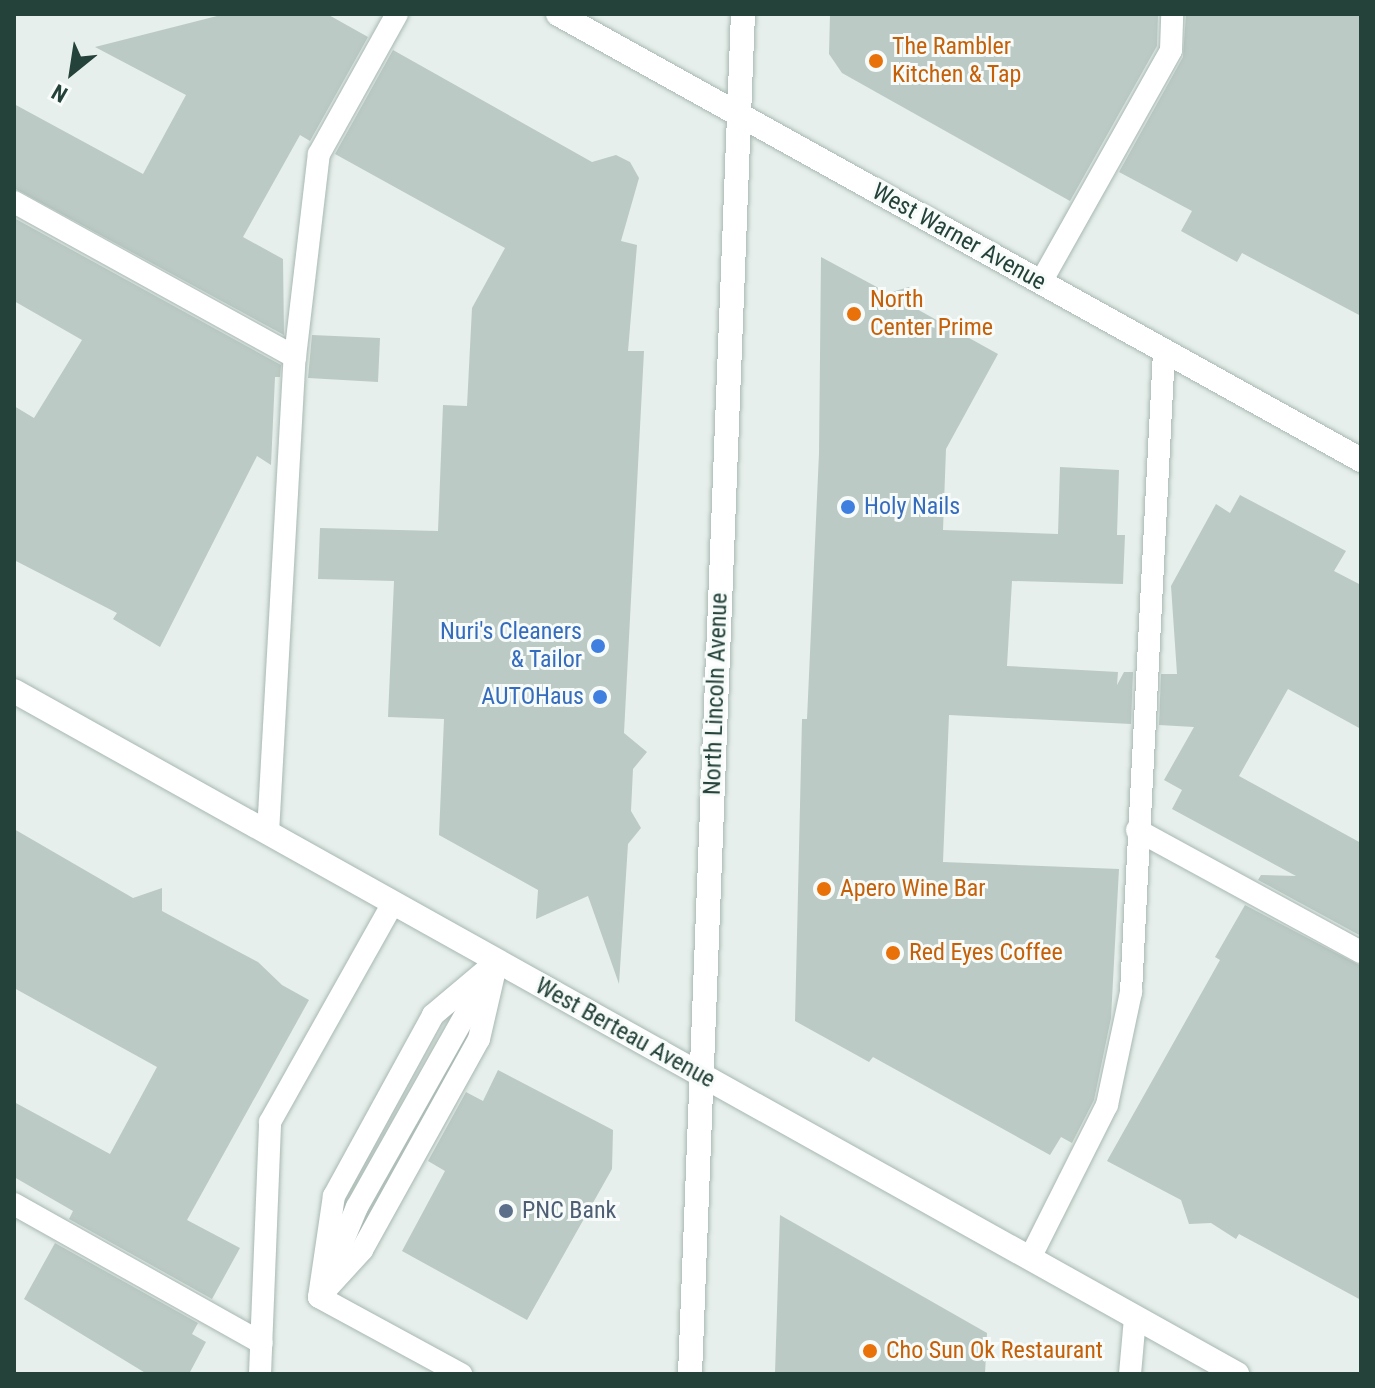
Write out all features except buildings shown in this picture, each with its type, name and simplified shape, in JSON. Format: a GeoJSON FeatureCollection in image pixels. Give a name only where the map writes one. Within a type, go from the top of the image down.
{"type":"FeatureCollection","features":[{"type":"Feature","properties":{"kind":"street","name":"West Warner Avenue"},"geometry":{"type":"LineString","coordinates":[[558,14],[1361,460]]}},
{"type":"Feature","properties":{"kind":"street","name":"North Lincoln Avenue"},"geometry":{"type":"LineString","coordinates":[[690,1374],[743,14]]}},
{"type":"Feature","properties":{"kind":"street","name":"West Berteau Avenue"},"geometry":{"type":"LineString","coordinates":[[14,691],[1237,1374]]}},
{"type":"Feature","properties":{"kind":"lane"},"geometry":{"type":"LineString","coordinates":[[268,833],[295,357],[319,154],[397,14]]}},
{"type":"Feature","properties":{"kind":"lane"},"geometry":{"type":"LineString","coordinates":[[1041,282],[1171,50],[1172,14]]}},
{"type":"Feature","properties":{"kind":"lane"},"geometry":{"type":"LineString","coordinates":[[14,202],[295,357]]}},
{"type":"Feature","properties":{"kind":"lane"},"geometry":{"type":"LineString","coordinates":[[1030,1258],[1107,1105],[1131,992],[1164,351]]}},
{"type":"Feature","properties":{"kind":"lane"},"geometry":{"type":"LineString","coordinates":[[1137,830],[1361,952]]}},
{"type":"Feature","properties":{"kind":"lane"},"geometry":{"type":"LineString","coordinates":[[260,1374],[270,1122],[393,903]]}},
{"type":"Feature","properties":{"kind":"lane"},"geometry":{"type":"LineString","coordinates":[[319,1297],[362,1250],[479,1039],[497,961]]}},
{"type":"Feature","properties":{"kind":"lane"},"geometry":{"type":"LineString","coordinates":[[319,1297],[334,1196],[433,1015],[497,961]]}},
{"type":"Feature","properties":{"kind":"lane"},"geometry":{"type":"LineString","coordinates":[[14,1204],[262,1343]]}},
{"type":"Feature","properties":{"kind":"lane"},"geometry":{"type":"LineString","coordinates":[[319,1297],[461,1374]]}},
{"type":"Feature","properties":{"kind":"lane"},"geometry":{"type":"LineString","coordinates":[[1130,1374],[1135,1318]]}},
{"type":"Feature","properties":{"kind":"place","name":"The Rambler Kitchen & Tap"},"geometry":{"type":"Point","coordinates":[876,61]}},
{"type":"Feature","properties":{"kind":"place","name":"North Center Prime"},"geometry":{"type":"Point","coordinates":[854,314]}},
{"type":"Feature","properties":{"kind":"place","name":"Holy Nails"},"geometry":{"type":"Point","coordinates":[848,507]}},
{"type":"Feature","properties":{"kind":"place","name":"Nuri's Cleaners & Tailor"},"geometry":{"type":"Point","coordinates":[598,646]}},
{"type":"Feature","properties":{"kind":"place","name":"AUTOHaus"},"geometry":{"type":"Point","coordinates":[600,697]}},
{"type":"Feature","properties":{"kind":"place","name":"Apero Wine Bar"},"geometry":{"type":"Point","coordinates":[824,889]}},
{"type":"Feature","properties":{"kind":"place","name":"Red Eyes Coffee"},"geometry":{"type":"Point","coordinates":[893,953]}},
{"type":"Feature","properties":{"kind":"place","name":"PNC Bank"},"geometry":{"type":"Point","coordinates":[506,1211]}},
{"type":"Feature","properties":{"kind":"place","name":"Cho Sun Ok Restaurant"},"geometry":{"type":"Point","coordinates":[870,1351]}}]}
